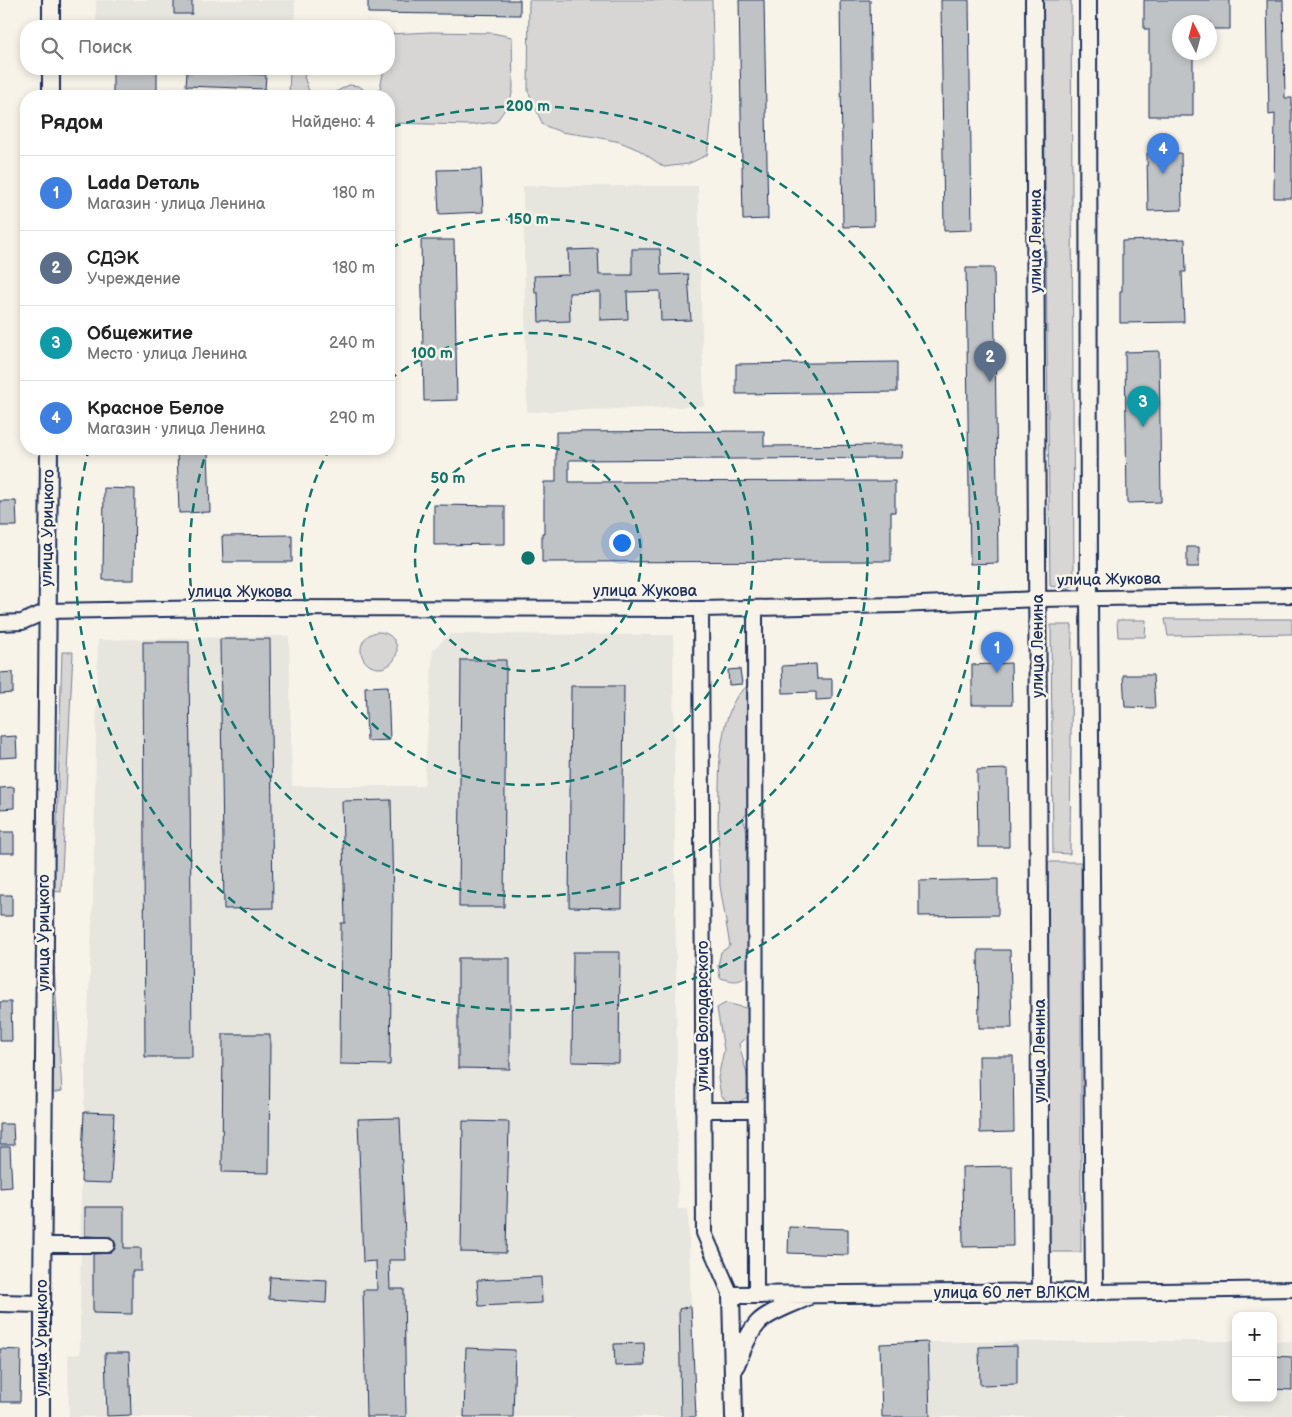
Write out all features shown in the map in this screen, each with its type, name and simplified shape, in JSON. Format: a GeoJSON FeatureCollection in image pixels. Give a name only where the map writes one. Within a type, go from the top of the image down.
{"type":"FeatureCollection","features":[{"type":"Feature","properties":{"kind":"street"},"geometry":{"type":"LineString","coordinates":[[51,0],[51,20]]}},
{"type":"Feature","properties":{"kind":"street","name":"улица Ленина"},"geometry":{"type":"LineString","coordinates":[[1034,0],[1042,1292]]}},
{"type":"Feature","properties":{"kind":"street"},"geometry":{"type":"LineString","coordinates":[[1088,0],[1089,598],[1094,1292]]}},
{"type":"Feature","properties":{"kind":"street"},"geometry":{"type":"LineString","coordinates":[[51,75],[51,90]]}},
{"type":"Feature","properties":{"kind":"street","name":"улица Урицкого"},"geometry":{"type":"LineString","coordinates":[[42,1417],[49,455]]}},
{"type":"Feature","properties":{"kind":"street","name":"улица Жукова"},"geometry":{"type":"LineString","coordinates":[[0,623],[22,622],[47,611],[221,608],[701,609],[899,605],[1038,599],[1292,595]]}},
{"type":"Feature","properties":{"kind":"street"},"geometry":{"type":"LineString","coordinates":[[756,608],[756,1295]]}},
{"type":"Feature","properties":{"kind":"street","name":"улица Володарского"},"geometry":{"type":"LineString","coordinates":[[701,609],[704,1233],[731,1295],[734,1417]]}},
{"type":"Feature","properties":{"kind":"street"},"geometry":{"type":"LineString","coordinates":[[703,1110],[756,1110]]}},
{"type":"Feature","properties":{"kind":"street"},"geometry":{"type":"LineString","coordinates":[[42,1245],[107,1245]]}},
{"type":"Feature","properties":{"kind":"street","name":"улица 60 лет ВЛКСМ"},"geometry":{"type":"LineString","coordinates":[[731,1295],[1292,1289]]}},
{"type":"Feature","properties":{"kind":"street"},"geometry":{"type":"LineString","coordinates":[[733,1374],[746,1341],[759,1322],[778,1310],[813,1294]]}},
{"type":"Feature","properties":{"kind":"street"},"geometry":{"type":"LineString","coordinates":[[0,1303],[42,1304]]}},
{"type":"Feature","properties":{"kind":"shaded area"},"geometry":{"type":"Polygon","coordinates":[[[96,0],[295,0],[295,20],[96,20],[96,0]]]}},
{"type":"Feature","properties":{"kind":"shaded area"},"geometry":{"type":"Polygon","coordinates":[[[529,0],[712,0],[713,97],[707,155],[688,164],[664,167],[639,150],[620,142],[561,132],[543,125],[528,91],[529,0]]]}},
{"type":"Feature","properties":{"kind":"shaded area"},"geometry":{"type":"Polygon","coordinates":[[[1043,0],[1071,0],[1074,585],[1066,588],[1050,586],[1043,0]]]}},
{"type":"Feature","properties":{"kind":"shaded area"},"geometry":{"type":"Polygon","coordinates":[[[492,33],[512,37],[513,88],[510,102],[496,122],[470,125],[395,123],[395,90],[377,90],[380,88],[383,75],[395,75],[395,34],[492,33]]]}},
{"type":"Feature","properties":{"kind":"shaded area"},"geometry":{"type":"Polygon","coordinates":[[[290,75],[305,75],[304,77],[309,90],[289,90],[290,75]]]}},
{"type":"Feature","properties":{"kind":"shaded area"},"geometry":{"type":"Polygon","coordinates":[[[349,85],[359,86],[364,90],[339,90],[349,85]]]}},
{"type":"Feature","properties":{"kind":"shaded area"},"geometry":{"type":"Polygon","coordinates":[[[523,186],[698,186],[704,406],[527,412],[523,186]]]}},
{"type":"Feature","properties":{"kind":"shaded area"},"geometry":{"type":"Polygon","coordinates":[[[1165,619],[1292,619],[1292,634],[1168,636],[1165,619]]]}},
{"type":"Feature","properties":{"kind":"shaded area"},"geometry":{"type":"Polygon","coordinates":[[[1117,620],[1146,620],[1145,637],[1118,637],[1117,620]]]}},
{"type":"Feature","properties":{"kind":"shaded area"},"geometry":{"type":"Polygon","coordinates":[[[1051,625],[1072,625],[1070,854],[1053,853],[1051,625]]]}},
{"type":"Feature","properties":{"kind":"shaded area"},"geometry":{"type":"Polygon","coordinates":[[[379,632],[391,638],[397,650],[391,662],[379,668],[367,662],[361,650],[367,638],[379,632]]]}},
{"type":"Feature","properties":{"kind":"shaded area"},"geometry":{"type":"Polygon","coordinates":[[[450,634],[673,635],[678,1209],[688,1209],[691,1306],[679,1309],[681,1417],[69,1417],[68,1355],[80,1354],[81,1182],[93,898],[98,640],[289,636],[292,786],[424,786],[433,650],[450,634]]]}},
{"type":"Feature","properties":{"kind":"shaded area"},"geometry":{"type":"Polygon","coordinates":[[[62,652],[73,652],[61,892],[52,891],[57,825],[62,652]]]}},
{"type":"Feature","properties":{"kind":"shaded area"},"geometry":{"type":"Polygon","coordinates":[[[751,682],[751,809],[743,818],[752,847],[752,882],[748,907],[752,940],[746,950],[752,969],[745,977],[735,981],[720,978],[718,966],[721,952],[730,946],[720,886],[718,823],[720,754],[725,725],[732,705],[737,696],[751,682]]]}},
{"type":"Feature","properties":{"kind":"shaded area"},"geometry":{"type":"Polygon","coordinates":[[[1048,862],[1081,862],[1081,1252],[1048,1252],[1048,862]]]}},
{"type":"Feature","properties":{"kind":"shaded area"},"geometry":{"type":"Polygon","coordinates":[[[54,966],[62,1091],[52,1093],[54,966]]]}},
{"type":"Feature","properties":{"kind":"shaded area"},"geometry":{"type":"Polygon","coordinates":[[[726,1003],[750,1009],[747,1036],[739,1044],[747,1074],[749,1096],[733,1106],[721,1096],[718,1078],[724,1050],[717,1008],[726,1003]]]}},
{"type":"Feature","properties":{"kind":"shaded area"},"geometry":{"type":"Polygon","coordinates":[[[1232,1341],[1232,1402],[1277,1402],[1277,1341],[1292,1341],[1292,1417],[930,1417],[928,1342],[1232,1341]]]}},
{"type":"Feature","properties":{"kind":"building"},"geometry":{"type":"Polygon","coordinates":[[[174,0],[192,1],[192,14],[174,14],[174,0]]]}},
{"type":"Feature","properties":{"kind":"building"},"geometry":{"type":"Polygon","coordinates":[[[368,0],[520,0],[520,15],[368,13],[368,0]]]}},
{"type":"Feature","properties":{"kind":"building"},"geometry":{"type":"Polygon","coordinates":[[[739,0],[764,0],[768,219],[743,220],[739,0]]]}},
{"type":"Feature","properties":{"kind":"building"},"geometry":{"type":"Polygon","coordinates":[[[840,0],[870,0],[874,226],[843,227],[840,0]]]}},
{"type":"Feature","properties":{"kind":"building"},"geometry":{"type":"Polygon","coordinates":[[[941,0],[969,0],[972,230],[944,231],[941,0]]]}},
{"type":"Feature","properties":{"kind":"building"},"geometry":{"type":"Polygon","coordinates":[[[1144,0],[1230,0],[1230,29],[1217,29],[1217,15],[1172,15],[1172,60],[1193,60],[1193,116],[1149,116],[1149,29],[1144,29],[1144,0]]]}},
{"type":"Feature","properties":{"kind":"building"},"geometry":{"type":"Polygon","coordinates":[[[1267,0],[1283,0],[1285,98],[1292,98],[1292,198],[1274,198],[1275,114],[1269,115],[1267,0]]]}},
{"type":"Feature","properties":{"kind":"building"},"geometry":{"type":"Polygon","coordinates":[[[113,75],[157,75],[157,90],[113,90],[113,75]]]}},
{"type":"Feature","properties":{"kind":"building"},"geometry":{"type":"Polygon","coordinates":[[[187,75],[266,75],[265,89],[186,86],[187,75]]]}},
{"type":"Feature","properties":{"kind":"building"},"geometry":{"type":"Polygon","coordinates":[[[1147,153],[1181,153],[1182,210],[1148,211],[1147,153]]]}},
{"type":"Feature","properties":{"kind":"building"},"geometry":{"type":"Polygon","coordinates":[[[481,169],[483,212],[439,214],[437,170],[481,169]]]}},
{"type":"Feature","properties":{"kind":"building"},"geometry":{"type":"Polygon","coordinates":[[[1185,239],[1186,272],[1182,272],[1184,322],[1120,323],[1122,241],[1185,239]]]}},
{"type":"Feature","properties":{"kind":"building"},"geometry":{"type":"Polygon","coordinates":[[[421,240],[454,240],[457,400],[424,401],[421,240]]]}},
{"type":"Feature","properties":{"kind":"building"},"geometry":{"type":"Polygon","coordinates":[[[598,249],[599,275],[632,275],[632,249],[660,249],[661,275],[688,274],[691,320],[661,321],[660,291],[627,292],[628,319],[600,320],[600,292],[569,293],[570,321],[539,322],[538,293],[535,293],[534,276],[569,275],[568,250],[598,249]]]}},
{"type":"Feature","properties":{"kind":"building"},"geometry":{"type":"Polygon","coordinates":[[[966,268],[994,268],[998,563],[970,564],[966,268]]]}},
{"type":"Feature","properties":{"kind":"building"},"geometry":{"type":"Polygon","coordinates":[[[1159,351],[1161,502],[1127,503],[1125,352],[1159,351]]]}},
{"type":"Feature","properties":{"kind":"building"},"geometry":{"type":"Polygon","coordinates":[[[897,362],[897,392],[736,394],[736,364],[897,362]]]}},
{"type":"Feature","properties":{"kind":"building"},"geometry":{"type":"Polygon","coordinates":[[[764,431],[764,446],[903,445],[902,458],[569,460],[569,482],[895,481],[895,512],[891,512],[891,561],[542,562],[544,482],[556,482],[556,432],[764,431]]]}},
{"type":"Feature","properties":{"kind":"building"},"geometry":{"type":"Polygon","coordinates":[[[177,455],[208,455],[210,512],[179,513],[177,455]]]}},
{"type":"Feature","properties":{"kind":"building"},"geometry":{"type":"Polygon","coordinates":[[[104,488],[135,489],[134,580],[103,580],[104,488]]]}},
{"type":"Feature","properties":{"kind":"building"},"geometry":{"type":"Polygon","coordinates":[[[0,501],[16,501],[17,526],[0,526],[0,501]]]}},
{"type":"Feature","properties":{"kind":"building"},"geometry":{"type":"Polygon","coordinates":[[[434,505],[505,506],[505,544],[434,545],[434,505]]]}},
{"type":"Feature","properties":{"kind":"building"},"geometry":{"type":"Polygon","coordinates":[[[292,535],[292,562],[223,562],[222,536],[292,535]]]}},
{"type":"Feature","properties":{"kind":"building"},"geometry":{"type":"Polygon","coordinates":[[[1187,547],[1199,547],[1199,567],[1187,567],[1187,547]]]}},
{"type":"Feature","properties":{"kind":"building"},"geometry":{"type":"Polygon","coordinates":[[[220,639],[270,639],[273,908],[224,909],[220,639]]]}},
{"type":"Feature","properties":{"kind":"building"},"geometry":{"type":"Polygon","coordinates":[[[143,642],[189,642],[192,1057],[145,1057],[143,642]]]}},
{"type":"Feature","properties":{"kind":"building"},"geometry":{"type":"Polygon","coordinates":[[[461,660],[506,660],[504,907],[459,907],[461,660]]]}},
{"type":"Feature","properties":{"kind":"building"},"geometry":{"type":"Polygon","coordinates":[[[1011,663],[1012,705],[972,705],[972,665],[1011,663]]]}},
{"type":"Feature","properties":{"kind":"building"},"geometry":{"type":"Polygon","coordinates":[[[816,664],[817,679],[832,679],[832,699],[816,700],[816,692],[783,693],[782,666],[816,664]]]}},
{"type":"Feature","properties":{"kind":"building"},"geometry":{"type":"Polygon","coordinates":[[[740,669],[742,684],[729,685],[728,670],[740,669]]]}},
{"type":"Feature","properties":{"kind":"building"},"geometry":{"type":"Polygon","coordinates":[[[13,672],[13,693],[0,694],[0,673],[13,672]]]}},
{"type":"Feature","properties":{"kind":"building"},"geometry":{"type":"Polygon","coordinates":[[[1123,675],[1153,675],[1155,708],[1125,707],[1123,675]]]}},
{"type":"Feature","properties":{"kind":"building"},"geometry":{"type":"Polygon","coordinates":[[[388,686],[390,740],[367,741],[365,687],[388,686]]]}},
{"type":"Feature","properties":{"kind":"building"},"geometry":{"type":"Polygon","coordinates":[[[571,686],[624,686],[622,908],[569,907],[571,686]]]}},
{"type":"Feature","properties":{"kind":"building"},"geometry":{"type":"Polygon","coordinates":[[[16,736],[17,757],[0,758],[0,737],[16,736]]]}},
{"type":"Feature","properties":{"kind":"building"},"geometry":{"type":"Polygon","coordinates":[[[1008,769],[1009,847],[978,847],[977,770],[1008,769]]]}},
{"type":"Feature","properties":{"kind":"building"},"geometry":{"type":"Polygon","coordinates":[[[14,787],[14,808],[0,809],[0,788],[14,787]]]}},
{"type":"Feature","properties":{"kind":"building"},"geometry":{"type":"Polygon","coordinates":[[[391,800],[393,903],[390,1065],[340,1064],[341,923],[345,923],[342,801],[391,800]]]}},
{"type":"Feature","properties":{"kind":"building"},"geometry":{"type":"Polygon","coordinates":[[[0,832],[14,832],[14,853],[0,853],[0,832]]]}},
{"type":"Feature","properties":{"kind":"building"},"geometry":{"type":"Polygon","coordinates":[[[998,879],[998,915],[919,916],[919,881],[998,879]]]}},
{"type":"Feature","properties":{"kind":"building"},"geometry":{"type":"Polygon","coordinates":[[[0,895],[12,895],[12,916],[0,916],[0,895]]]}},
{"type":"Feature","properties":{"kind":"building"},"geometry":{"type":"Polygon","coordinates":[[[978,950],[1010,950],[1012,1028],[979,1028],[978,950]]]}},
{"type":"Feature","properties":{"kind":"building"},"geometry":{"type":"Polygon","coordinates":[[[573,952],[620,952],[619,1063],[572,1062],[573,952]]]}},
{"type":"Feature","properties":{"kind":"building"},"geometry":{"type":"Polygon","coordinates":[[[458,958],[510,958],[510,1069],[458,1068],[458,958]]]}},
{"type":"Feature","properties":{"kind":"building"},"geometry":{"type":"Polygon","coordinates":[[[0,1002],[11,1002],[12,1041],[0,1041],[0,1002]]]}},
{"type":"Feature","properties":{"kind":"building"},"geometry":{"type":"Polygon","coordinates":[[[223,1034],[270,1034],[269,1173],[222,1172],[223,1034]]]}},
{"type":"Feature","properties":{"kind":"building"},"geometry":{"type":"Polygon","coordinates":[[[979,1056],[1013,1056],[1014,1132],[980,1133],[979,1056]]]}},
{"type":"Feature","properties":{"kind":"building"},"geometry":{"type":"Polygon","coordinates":[[[84,1112],[114,1113],[111,1183],[81,1182],[84,1112]]]}},
{"type":"Feature","properties":{"kind":"building"},"geometry":{"type":"Polygon","coordinates":[[[400,1118],[406,1260],[389,1260],[390,1289],[404,1289],[406,1417],[366,1417],[363,1290],[377,1290],[376,1261],[363,1262],[358,1119],[400,1118]]]}},
{"type":"Feature","properties":{"kind":"building"},"geometry":{"type":"Polygon","coordinates":[[[463,1121],[509,1122],[506,1253],[461,1252],[463,1121]]]}},
{"type":"Feature","properties":{"kind":"building"},"geometry":{"type":"Polygon","coordinates":[[[0,1124],[13,1124],[14,1145],[0,1145],[0,1124]]]}},
{"type":"Feature","properties":{"kind":"building"},"geometry":{"type":"Polygon","coordinates":[[[0,1147],[10,1147],[12,1187],[0,1188],[0,1147]]]}},
{"type":"Feature","properties":{"kind":"building"},"geometry":{"type":"Polygon","coordinates":[[[1012,1166],[1013,1246],[963,1247],[962,1167],[1012,1166]]]}},
{"type":"Feature","properties":{"kind":"building"},"geometry":{"type":"Polygon","coordinates":[[[85,1207],[124,1207],[124,1248],[141,1248],[141,1271],[132,1271],[132,1314],[93,1313],[93,1254],[111,1253],[116,1245],[111,1237],[85,1236],[85,1207]]]}},
{"type":"Feature","properties":{"kind":"building"},"geometry":{"type":"Polygon","coordinates":[[[789,1227],[848,1229],[848,1255],[788,1253],[789,1227]]]}},
{"type":"Feature","properties":{"kind":"building"},"geometry":{"type":"Polygon","coordinates":[[[270,1277],[327,1280],[326,1303],[269,1299],[270,1277]]]}},
{"type":"Feature","properties":{"kind":"building"},"geometry":{"type":"Polygon","coordinates":[[[541,1277],[542,1303],[479,1306],[477,1280],[541,1277]]]}},
{"type":"Feature","properties":{"kind":"building"},"geometry":{"type":"Polygon","coordinates":[[[691,1306],[696,1417],[681,1417],[679,1309],[691,1306]]]}},
{"type":"Feature","properties":{"kind":"building"},"geometry":{"type":"Polygon","coordinates":[[[928,1342],[930,1417],[882,1417],[880,1344],[928,1342]]]}},
{"type":"Feature","properties":{"kind":"building"},"geometry":{"type":"Polygon","coordinates":[[[644,1343],[645,1365],[615,1366],[614,1344],[644,1343]]]}},
{"type":"Feature","properties":{"kind":"building"},"geometry":{"type":"Polygon","coordinates":[[[1017,1346],[1017,1384],[980,1385],[979,1347],[1017,1346]]]}},
{"type":"Feature","properties":{"kind":"building"},"geometry":{"type":"Polygon","coordinates":[[[466,1348],[515,1350],[513,1417],[464,1417],[466,1348]]]}},
{"type":"Feature","properties":{"kind":"building"},"geometry":{"type":"Polygon","coordinates":[[[0,1349],[21,1350],[20,1402],[0,1402],[0,1349]]]}},
{"type":"Feature","properties":{"kind":"building"},"geometry":{"type":"Polygon","coordinates":[[[105,1353],[129,1353],[131,1415],[107,1416],[105,1353]]]}},
{"type":"Feature","properties":{"kind":"building"},"geometry":{"type":"Polygon","coordinates":[[[1277,1356],[1292,1357],[1292,1390],[1277,1389],[1277,1356]]]}},
{"type":"Feature","properties":{"kind":"place","name":"Красное Белое"},"geometry":{"type":"Point","coordinates":[1163,174]}},
{"type":"Feature","properties":{"kind":"place","name":"СДЭК"},"geometry":{"type":"Point","coordinates":[990,382]}},
{"type":"Feature","properties":{"kind":"place","name":"Общежитие"},"geometry":{"type":"Point","coordinates":[1143,427]}},
{"type":"Feature","properties":{"kind":"place","name":"Lada Dеталь"},"geometry":{"type":"Point","coordinates":[997,673]}}]}
